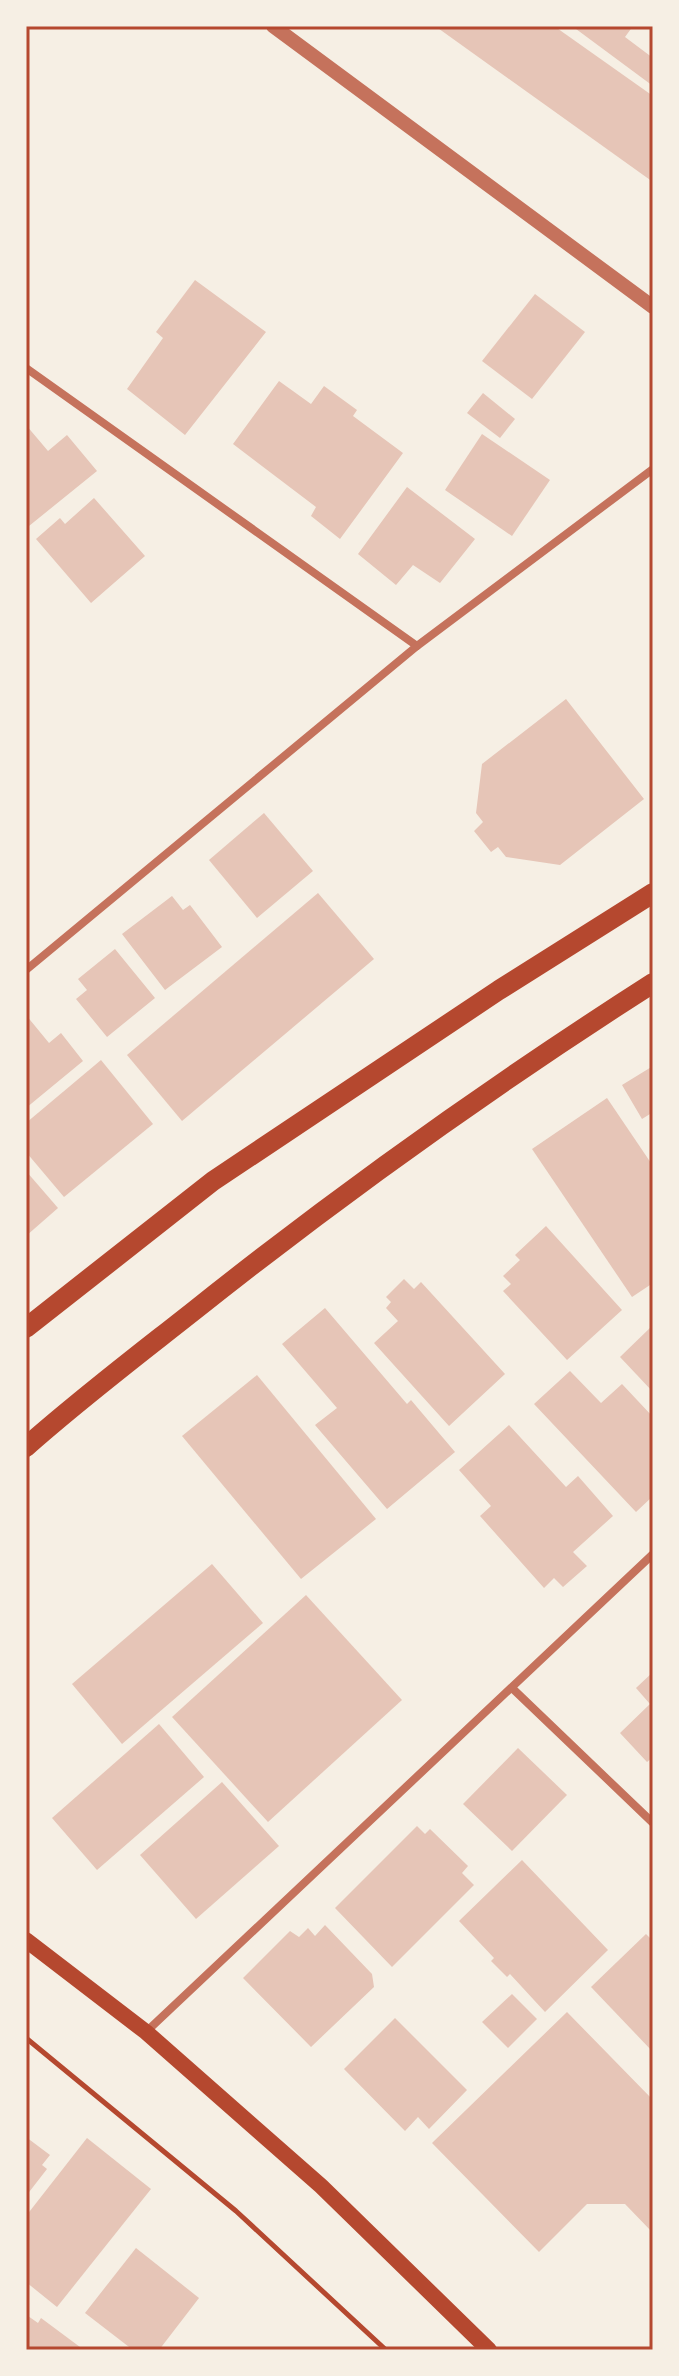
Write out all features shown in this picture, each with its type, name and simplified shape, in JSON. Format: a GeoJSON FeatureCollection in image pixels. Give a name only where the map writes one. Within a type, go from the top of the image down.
{"type":"FeatureCollection","features":[{"type":"Feature","properties":{"kind":"main road"},"geometry":{"type":"LineString","coordinates":[[26,1328],[213,1181],[499,990],[653,893]]}},
{"type":"Feature","properties":{"kind":"main road"},"geometry":{"type":"LineString","coordinates":[[26,1447],[67,1410],[282,1241],[542,1054],[653,983]]}},
{"type":"Feature","properties":{"kind":"main road"},"geometry":{"type":"LineString","coordinates":[[26,1940],[146,2032],[321,2186],[489,2350]]}},
{"type":"Feature","properties":{"kind":"street"},"geometry":{"type":"LineString","coordinates":[[273,26],[653,307]]}},
{"type":"Feature","properties":{"kind":"street"},"geometry":{"type":"LineString","coordinates":[[26,368],[417,646]]}},
{"type":"Feature","properties":{"kind":"street"},"geometry":{"type":"LineString","coordinates":[[26,970],[417,646],[653,469]]}},
{"type":"Feature","properties":{"kind":"street"},"geometry":{"type":"LineString","coordinates":[[146,2032],[653,1554]]}},
{"type":"Feature","properties":{"kind":"street"},"geometry":{"type":"LineString","coordinates":[[512,1688],[653,1823]]}},
{"type":"Feature","properties":{"kind":"path"},"geometry":{"type":"LineString","coordinates":[[26,2038],[236,2211],[386,2350]]}},
{"type":"Feature","properties":{"kind":"building"},"geometry":{"type":"Polygon","coordinates":[[[435,26],[554,26],[653,96],[653,182],[435,26]]]}},
{"type":"Feature","properties":{"kind":"building"},"geometry":{"type":"Polygon","coordinates":[[[572,26],[633,26],[625,37],[653,58],[653,86],[572,26]]]}},
{"type":"Feature","properties":{"kind":"building"},"geometry":{"type":"Polygon","coordinates":[[[195,280],[266,332],[185,435],[127,389],[163,338],[156,332],[195,280]]]}},
{"type":"Feature","properties":{"kind":"building"},"geometry":{"type":"Polygon","coordinates":[[[535,294],[585,332],[532,399],[482,361],[535,294]]]}},
{"type":"Feature","properties":{"kind":"building"},"geometry":{"type":"Polygon","coordinates":[[[279,381],[311,404],[324,386],[357,410],[353,416],[403,453],[340,539],[311,516],[316,507],[233,444],[279,381]]]}},
{"type":"Feature","properties":{"kind":"building"},"geometry":{"type":"Polygon","coordinates":[[[483,393],[515,419],[500,438],[467,413],[483,393]]]}},
{"type":"Feature","properties":{"kind":"building"},"geometry":{"type":"Polygon","coordinates":[[[26,425],[48,451],[67,435],[97,471],[29,526],[26,522],[26,425]]]}},
{"type":"Feature","properties":{"kind":"building"},"geometry":{"type":"Polygon","coordinates":[[[482,434],[550,480],[512,536],[445,490],[482,434]]]}},
{"type":"Feature","properties":{"kind":"building"},"geometry":{"type":"Polygon","coordinates":[[[407,487],[475,539],[440,583],[413,565],[396,585],[358,554],[407,487]]]}},
{"type":"Feature","properties":{"kind":"building"},"geometry":{"type":"Polygon","coordinates":[[[94,498],[145,556],[91,603],[36,539],[60,518],[65,524],[94,498]]]}},
{"type":"Feature","properties":{"kind":"building"},"geometry":{"type":"Polygon","coordinates":[[[566,699],[644,799],[560,865],[506,857],[498,847],[491,852],[474,831],[483,822],[476,813],[482,764],[566,699]]]}},
{"type":"Feature","properties":{"kind":"building"},"geometry":{"type":"Polygon","coordinates":[[[264,813],[313,871],[257,918],[209,860],[264,813]]]}},
{"type":"Feature","properties":{"kind":"building"},"geometry":{"type":"Polygon","coordinates":[[[318,893],[374,959],[182,1121],[127,1055],[318,893]]]}},
{"type":"Feature","properties":{"kind":"building"},"geometry":{"type":"Polygon","coordinates":[[[172,896],[183,910],[190,905],[222,947],[165,990],[122,934],[172,896]]]}},
{"type":"Feature","properties":{"kind":"building"},"geometry":{"type":"Polygon","coordinates":[[[115,949],[155,998],[107,1037],[76,999],[87,990],[78,979],[115,949]]]}},
{"type":"Feature","properties":{"kind":"building"},"geometry":{"type":"Polygon","coordinates":[[[26,1015],[49,1043],[61,1033],[83,1061],[26,1108],[26,1015]]]}},
{"type":"Feature","properties":{"kind":"building"},"geometry":{"type":"Polygon","coordinates":[[[101,1060],[153,1124],[64,1197],[26,1152],[26,1123],[101,1060]]]}},
{"type":"Feature","properties":{"kind":"building"},"geometry":{"type":"Polygon","coordinates":[[[653,1066],[653,1119],[650,1114],[642,1119],[622,1085],[653,1066]]]}},
{"type":"Feature","properties":{"kind":"building"},"geometry":{"type":"Polygon","coordinates":[[[607,1098],[653,1166],[653,1283],[632,1297],[532,1149],[607,1098]]]}},
{"type":"Feature","properties":{"kind":"building"},"geometry":{"type":"Polygon","coordinates":[[[26,1171],[58,1208],[26,1236],[26,1171]]]}},
{"type":"Feature","properties":{"kind":"building"},"geometry":{"type":"Polygon","coordinates":[[[546,1226],[622,1310],[567,1360],[503,1291],[511,1284],[503,1276],[520,1260],[515,1255],[546,1226]]]}},
{"type":"Feature","properties":{"kind":"building"},"geometry":{"type":"Polygon","coordinates":[[[404,1279],[414,1289],[421,1282],[505,1374],[449,1426],[374,1343],[398,1321],[386,1308],[391,1302],[386,1297],[404,1279]]]}},
{"type":"Feature","properties":{"kind":"building"},"geometry":{"type":"Polygon","coordinates":[[[325,1308],[407,1404],[411,1400],[455,1452],[387,1509],[315,1425],[337,1408],[282,1344],[325,1308]]]}},
{"type":"Feature","properties":{"kind":"building"},"geometry":{"type":"Polygon","coordinates":[[[653,1325],[653,1392],[620,1357],[653,1325]]]}},
{"type":"Feature","properties":{"kind":"building"},"geometry":{"type":"Polygon","coordinates":[[[570,1371],[601,1403],[622,1384],[653,1417],[653,1461],[650,1464],[653,1467],[653,1496],[636,1512],[534,1404],[570,1371]]]}},
{"type":"Feature","properties":{"kind":"building"},"geometry":{"type":"Polygon","coordinates":[[[257,1375],[376,1519],[301,1579],[182,1436],[257,1375]]]}},
{"type":"Feature","properties":{"kind":"building"},"geometry":{"type":"Polygon","coordinates":[[[509,1425],[566,1487],[578,1476],[613,1516],[573,1552],[587,1566],[563,1587],[554,1578],[544,1588],[480,1516],[491,1506],[459,1470],[509,1425]]]}},
{"type":"Feature","properties":{"kind":"building"},"geometry":{"type":"Polygon","coordinates":[[[212,1564],[263,1623],[122,1744],[72,1684],[212,1564]]]}},
{"type":"Feature","properties":{"kind":"building"},"geometry":{"type":"Polygon","coordinates":[[[306,1595],[402,1700],[268,1822],[172,1717],[306,1595]]]}},
{"type":"Feature","properties":{"kind":"building"},"geometry":{"type":"Polygon","coordinates":[[[653,1672],[653,1757],[647,1762],[620,1733],[650,1704],[636,1688],[653,1672]]]}},
{"type":"Feature","properties":{"kind":"building"},"geometry":{"type":"Polygon","coordinates":[[[159,1724],[204,1777],[97,1870],[52,1818],[159,1724]]]}},
{"type":"Feature","properties":{"kind":"building"},"geometry":{"type":"Polygon","coordinates":[[[518,1748],[567,1795],[512,1851],[463,1804],[518,1748]]]}},
{"type":"Feature","properties":{"kind":"building"},"geometry":{"type":"Polygon","coordinates":[[[222,1782],[279,1846],[196,1919],[140,1855],[222,1782]]]}},
{"type":"Feature","properties":{"kind":"building"},"geometry":{"type":"Polygon","coordinates":[[[417,1826],[425,1834],[430,1829],[468,1866],[462,1873],[474,1885],[392,1967],[335,1908],[417,1826]]]}},
{"type":"Feature","properties":{"kind":"building"},"geometry":{"type":"Polygon","coordinates":[[[522,1860],[608,1950],[545,2012],[510,1974],[507,1977],[491,1961],[494,1958],[459,1921],[522,1860]]]}},
{"type":"Feature","properties":{"kind":"building"},"geometry":{"type":"Polygon","coordinates":[[[325,1925],[372,1974],[374,1987],[311,2047],[243,1978],[290,1931],[299,1937],[308,1928],[315,1936],[325,1925]]]}},
{"type":"Feature","properties":{"kind":"building"},"geometry":{"type":"Polygon","coordinates":[[[646,1934],[653,1941],[653,2052],[591,1987],[646,1934]]]}},
{"type":"Feature","properties":{"kind":"building"},"geometry":{"type":"Polygon","coordinates":[[[512,1994],[537,2019],[508,2048],[482,2022],[512,1994]]]}},
{"type":"Feature","properties":{"kind":"building"},"geometry":{"type":"Polygon","coordinates":[[[567,2012],[653,2100],[653,2233],[625,2204],[587,2204],[539,2252],[432,2143],[567,2012]]]}},
{"type":"Feature","properties":{"kind":"building"},"geometry":{"type":"Polygon","coordinates":[[[395,2018],[467,2090],[429,2129],[418,2117],[405,2131],[344,2069],[395,2018]]]}},
{"type":"Feature","properties":{"kind":"building"},"geometry":{"type":"Polygon","coordinates":[[[26,2137],[50,2155],[42,2165],[47,2169],[26,2196],[26,2137]]]}},
{"type":"Feature","properties":{"kind":"building"},"geometry":{"type":"Polygon","coordinates":[[[87,2138],[151,2189],[57,2307],[26,2282],[26,2216],[87,2138]]]}},
{"type":"Feature","properties":{"kind":"building"},"geometry":{"type":"Polygon","coordinates":[[[136,2248],[199,2298],[159,2350],[133,2350],[85,2313],[136,2248]]]}},
{"type":"Feature","properties":{"kind":"building"},"geometry":{"type":"Polygon","coordinates":[[[28,2316],[38,2323],[41,2318],[84,2350],[26,2350],[28,2316]]]}}]}
